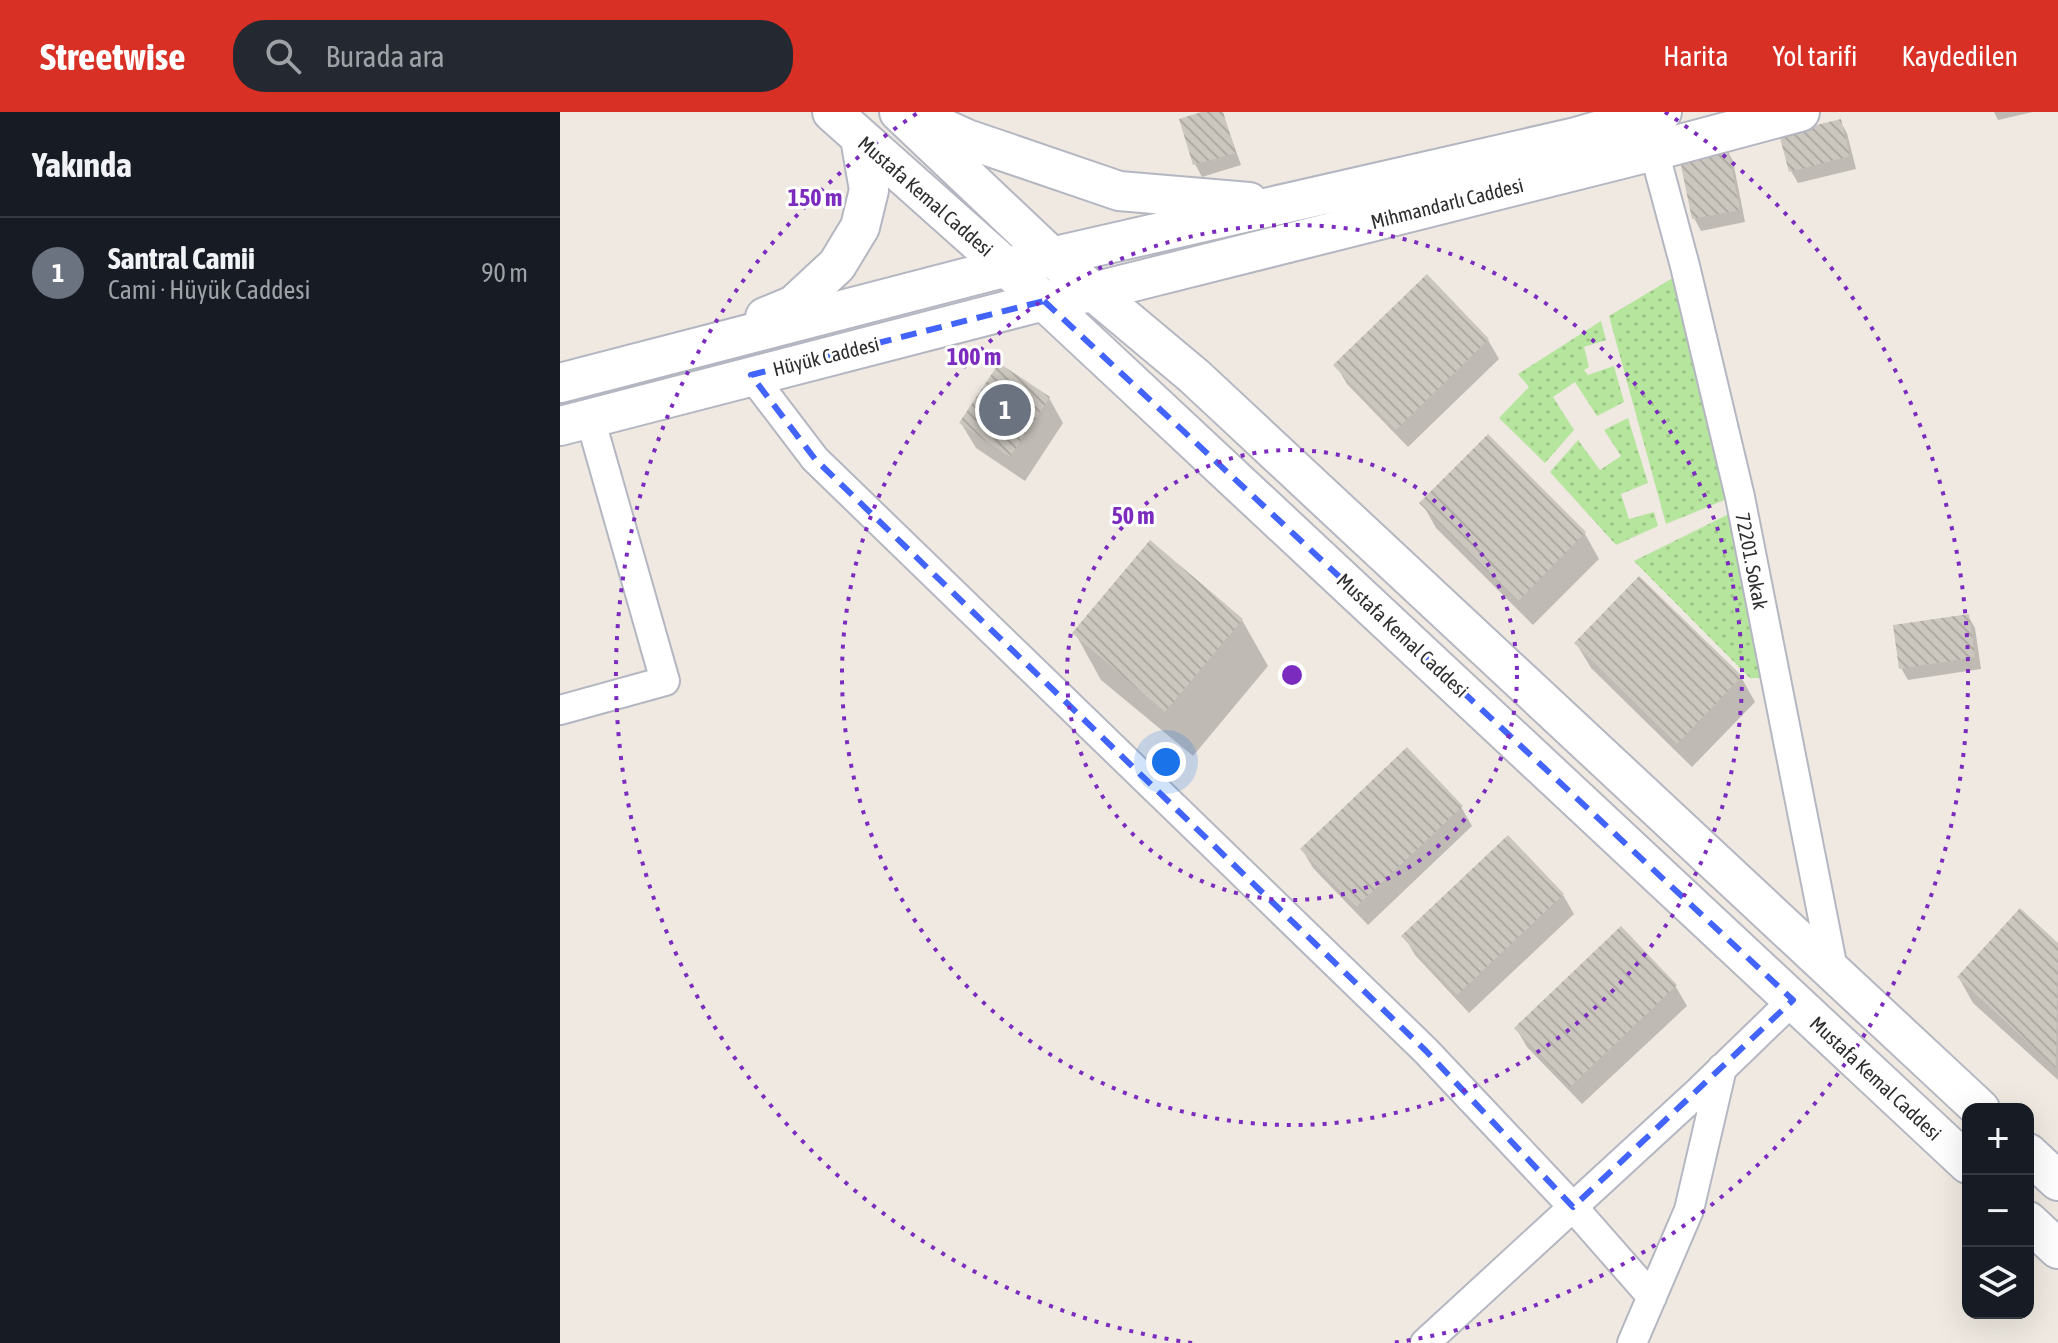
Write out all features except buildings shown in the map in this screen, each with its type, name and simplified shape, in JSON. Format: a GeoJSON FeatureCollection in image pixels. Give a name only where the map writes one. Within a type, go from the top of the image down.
{"type":"FeatureCollection","features":[{"type":"Feature","properties":{"kind":"main road","name":"Mustafa Kemal Caddesi"},"geometry":{"type":"LineString","coordinates":[[832,112],[1044,301],[1962,1158]]}},
{"type":"Feature","properties":{"kind":"main road","name":"Mustafa Kemal Caddesi"},"geometry":{"type":"LineString","coordinates":[[899,112],[1053,258],[1194,376],[1974,1103]]}},
{"type":"Feature","properties":{"kind":"main road"},"geometry":{"type":"LineString","coordinates":[[908,112],[967,139],[1119,191],[1284,205]]}},
{"type":"Feature","properties":{"kind":"main road","name":"Mihmandarlı Caddesi"},"geometry":{"type":"LineString","coordinates":[[1053,258],[1576,137],[1662,112]]}},
{"type":"Feature","properties":{"kind":"main road","name":"Mihmandarlı Caddesi"},"geometry":{"type":"LineString","coordinates":[[1093,292],[1800,112]]}},
{"type":"Feature","properties":{"kind":"main road"},"geometry":{"type":"LineString","coordinates":[[702,346],[794,305],[837,265],[860,227],[869,190],[860,138]]}},
{"type":"Feature","properties":{"kind":"main road","name":"Hüyük Caddesi"},"geometry":{"type":"LineString","coordinates":[[560,383],[1007,267],[1053,258]]}},
{"type":"Feature","properties":{"kind":"main road","name":"Hüyük Caddesi"},"geometry":{"type":"LineString","coordinates":[[575,422],[1044,301],[1093,292]]}},
{"type":"Feature","properties":{"kind":"main road"},"geometry":{"type":"LineString","coordinates":[[2034,1159],[2058,1181]]}},
{"type":"Feature","properties":{"kind":"main road"},"geometry":{"type":"LineString","coordinates":[[2034,1227],[2058,1249]]}},
{"type":"Feature","properties":{"kind":"street","name":"72201. Sokak"},"geometry":{"type":"LineString","coordinates":[[1654,151],[1740,497],[1834,974]]}},
{"type":"Feature","properties":{"kind":"street"},"geometry":{"type":"LineString","coordinates":[[751,375],[815,459],[1426,1051],[1573,1207],[1652,1297]]}},
{"type":"Feature","properties":{"kind":"street"},"geometry":{"type":"LineString","coordinates":[[560,710],[665,681],[575,422]]}},
{"type":"Feature","properties":{"kind":"street"},"geometry":{"type":"LineString","coordinates":[[1425,1343],[1793,1000]]}},
{"type":"Feature","properties":{"kind":"street"},"geometry":{"type":"LineString","coordinates":[[1632,1343],[1689,1210],[1722,1068]]}},
{"type":"Feature","properties":{"kind":"highlighted area"},"geometry":{"type":"Polygon","coordinates":[[[1044,301],[1793,1000],[1573,1207],[1426,1051],[815,459],[751,375],[1044,301]]]}},
{"type":"Feature","properties":{"kind":"green space"},"geometry":{"type":"Polygon","coordinates":[[[1676,276],[1727,499],[1666,524],[1609,316],[1676,276]]]}},
{"type":"Feature","properties":{"kind":"green space"},"geometry":{"type":"Polygon","coordinates":[[[1601,321],[1606,340],[1584,347],[1589,367],[1584,370],[1588,375],[1614,366],[1624,402],[1597,416],[1575,382],[1553,397],[1574,430],[1545,463],[1499,418],[1529,387],[1518,374],[1601,321]]]}},
{"type":"Feature","properties":{"kind":"green space"},"geometry":{"type":"Polygon","coordinates":[[[1628,418],[1648,483],[1621,494],[1629,519],[1654,512],[1658,526],[1616,545],[1550,472],[1578,440],[1600,470],[1621,456],[1604,430],[1628,418]]]}},
{"type":"Feature","properties":{"kind":"green space"},"geometry":{"type":"Polygon","coordinates":[[[1729,514],[1761,678],[1750,678],[1634,561],[1729,514]]]}},
{"type":"Feature","properties":{"kind":"place","name":"Santral Camii"},"geometry":{"type":"Point","coordinates":[1005,410]}}]}
